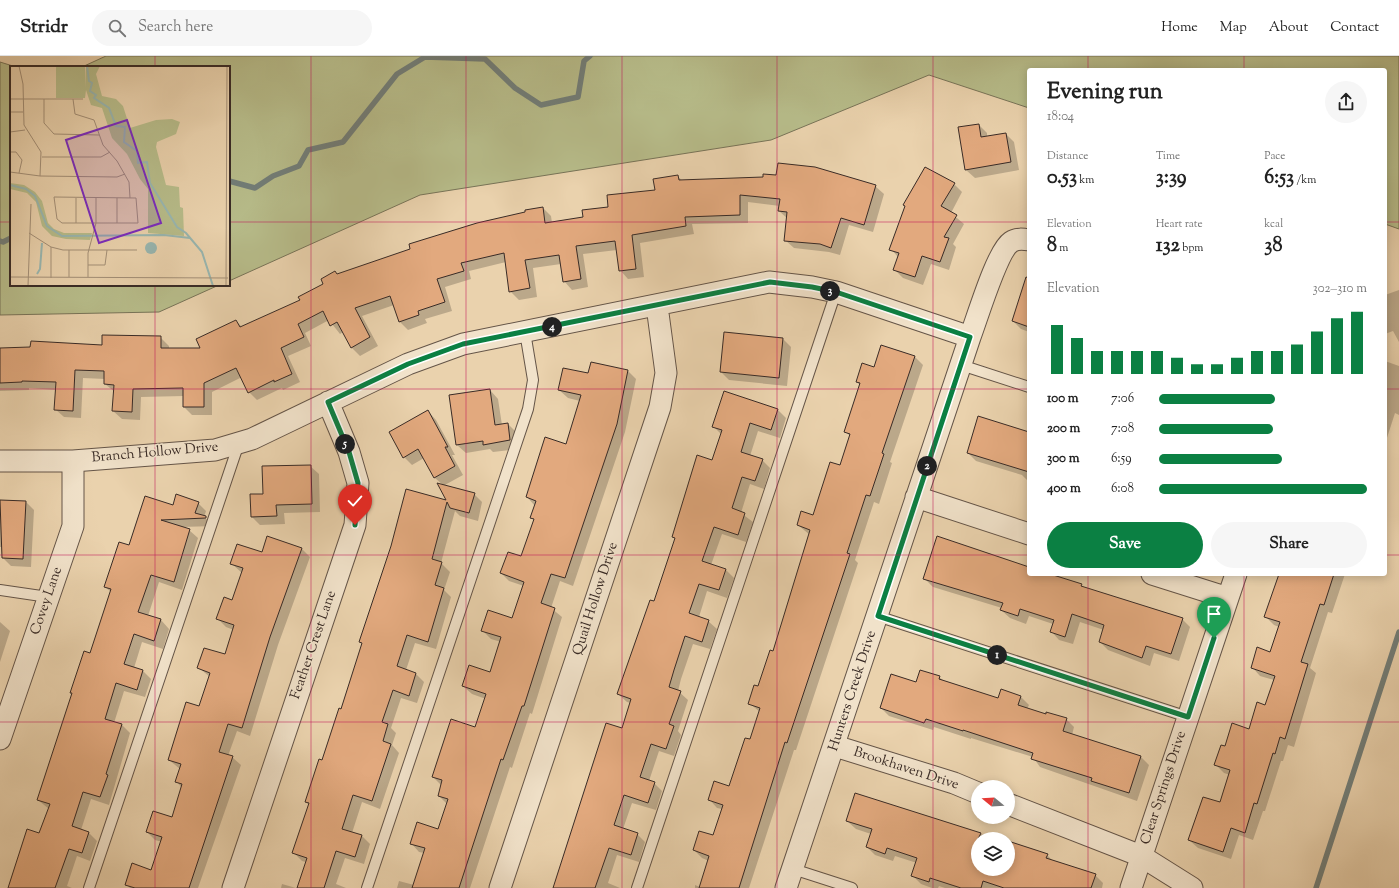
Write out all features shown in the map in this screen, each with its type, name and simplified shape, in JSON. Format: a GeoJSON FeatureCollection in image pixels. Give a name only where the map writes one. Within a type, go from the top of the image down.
{"type":"FeatureCollection","features":[{"type":"Feature","properties":{"kind":"street","name":"Hunters Creek Drive"},"geometry":{"type":"LineString","coordinates":[[789,878],[835,746],[970,337],[1000,258],[1010,242],[1021,238],[1027,240]]}},
{"type":"Feature","properties":{"kind":"street","name":"Branch Hollow Drive"},"geometry":{"type":"LineString","coordinates":[[0,461],[73,461],[214,450],[252,439],[408,364],[463,344],[770,282],[812,287],[836,292],[970,337]]}},
{"type":"Feature","properties":{"kind":"street","name":"Quail Hollow Drive"},"geometry":{"type":"LineString","coordinates":[[500,888],[660,407],[666,373],[657,306]]}},
{"type":"Feature","properties":{"kind":"street","name":"Feather Crest Lane"},"geometry":{"type":"LineString","coordinates":[[233,888],[355,525],[358,483],[349,452],[328,402]]}},
{"type":"Feature","properties":{"kind":"street","name":"Covey Lane"},"geometry":{"type":"LineString","coordinates":[[0,739],[73,526],[73,461]]}},
{"type":"Feature","properties":{"kind":"street"},"geometry":{"type":"LineString","coordinates":[[916,497],[1027,533]]}},
{"type":"Feature","properties":{"kind":"street"},"geometry":{"type":"LineString","coordinates":[[1158,576],[1228,598]]}},
{"type":"Feature","properties":{"kind":"street","name":"Clear Springs Drive"},"geometry":{"type":"LineString","coordinates":[[1131,888],[1235,576]]}},
{"type":"Feature","properties":{"kind":"street","name":"Brookhaven Drive"},"geometry":{"type":"LineString","coordinates":[[835,746],[971,790]]}},
{"type":"Feature","properties":{"kind":"street"},"geometry":{"type":"LineString","coordinates":[[1015,807],[1141,856],[1192,888]]}},
{"type":"Feature","properties":{"kind":"lane"},"geometry":{"type":"LineString","coordinates":[[637,888],[836,292]]}},
{"type":"Feature","properties":{"kind":"lane"},"geometry":{"type":"LineString","coordinates":[[367,888],[528,409],[533,380],[525,332]]}},
{"type":"Feature","properties":{"kind":"lane"},"geometry":{"type":"LineString","coordinates":[[960,365],[1027,386]]}},
{"type":"Feature","properties":{"kind":"lane"},"geometry":{"type":"LineString","coordinates":[[89,888],[239,442]]}},
{"type":"Feature","properties":{"kind":"lane"},"geometry":{"type":"LineString","coordinates":[[0,590],[48,597]]}},
{"type":"Feature","properties":{"kind":"lane"},"geometry":{"type":"LineString","coordinates":[[878,616],[1188,717]]}},
{"type":"Feature","properties":{"kind":"lane"},"geometry":{"type":"LineString","coordinates":[[789,878],[852,888]]}},
{"type":"Feature","properties":{"kind":"green space"},"geometry":{"type":"Polygon","coordinates":[[[106,56],[1399,56],[1399,229],[1387,225],[1387,68],[1027,68],[1027,107],[929,75],[771,140],[420,195],[230,281],[230,66],[84,66],[106,56]]]}},
{"type":"Feature","properties":{"kind":"green space"},"geometry":{"type":"Polygon","coordinates":[[[0,62],[13,66],[10,66],[10,286],[217,286],[159,312],[0,315],[0,62]]]}},
{"type":"Feature","properties":{"kind":"building"},"geometry":{"type":"Polygon","coordinates":[[[979,124],[981,137],[1006,133],[1011,162],[965,170],[958,127],[979,124]]]}},
{"type":"Feature","properties":{"kind":"building"},"geometry":{"type":"Polygon","coordinates":[[[778,163],[815,167],[876,185],[864,225],[841,218],[831,248],[820,244],[784,241],[787,212],[778,211],[780,199],[740,195],[740,215],[685,217],[686,226],[632,235],[636,269],[619,271],[615,241],[576,246],[581,279],[563,282],[559,255],[525,260],[530,288],[509,292],[504,253],[461,263],[464,271],[437,279],[445,302],[418,311],[419,315],[399,322],[390,296],[355,308],[370,337],[351,348],[337,322],[330,326],[323,311],[298,324],[304,337],[281,348],[292,374],[274,382],[274,380],[248,393],[236,368],[204,383],[204,407],[183,407],[183,388],[133,389],[132,412],[112,411],[114,385],[104,384],[104,371],[75,370],[73,411],[54,410],[56,382],[22,381],[0,383],[0,348],[30,347],[31,341],[102,345],[102,335],[161,336],[161,348],[200,348],[196,339],[236,320],[240,327],[300,300],[298,297],[323,284],[321,279],[335,271],[337,274],[410,249],[409,244],[477,223],[525,212],[525,210],[543,207],[545,223],[583,217],[582,210],[608,207],[607,195],[655,190],[653,179],[678,175],[679,180],[763,177],[763,174],[776,175],[778,163]]]}},
{"type":"Feature","properties":{"kind":"building"},"geometry":{"type":"Polygon","coordinates":[[[925,167],[955,183],[941,206],[957,215],[944,237],[949,238],[940,262],[922,256],[915,277],[893,270],[899,253],[889,250],[905,206],[903,205],[925,167]]]}},
{"type":"Feature","properties":{"kind":"building"},"geometry":{"type":"Polygon","coordinates":[[[1026,277],[1027,326],[1012,321],[1026,277]]]}},
{"type":"Feature","properties":{"kind":"building"},"geometry":{"type":"Polygon","coordinates":[[[724,332],[783,338],[779,378],[720,372],[724,332]]]}},
{"type":"Feature","properties":{"kind":"building"},"geometry":{"type":"Polygon","coordinates":[[[881,345],[915,356],[882,453],[884,454],[870,496],[866,495],[847,553],[850,554],[787,743],[785,742],[739,888],[699,888],[709,856],[693,850],[699,831],[713,835],[723,805],[708,800],[714,781],[729,786],[745,738],[750,739],[760,708],[748,704],[754,685],[758,686],[770,650],[773,651],[810,530],[797,525],[801,511],[813,515],[830,462],[840,465],[850,434],[844,432],[860,383],[856,382],[862,363],[874,367],[881,345]]]}},
{"type":"Feature","properties":{"kind":"building"},"geometry":{"type":"Polygon","coordinates":[[[591,362],[628,370],[617,424],[565,578],[551,574],[541,603],[555,608],[524,706],[522,706],[503,760],[501,759],[459,888],[412,888],[425,848],[410,844],[417,822],[438,829],[448,799],[438,796],[442,780],[432,777],[451,719],[475,727],[486,694],[462,686],[469,665],[490,672],[501,637],[481,631],[488,610],[512,618],[524,582],[500,573],[508,552],[521,556],[534,519],[530,518],[536,501],[526,497],[545,437],[566,444],[581,395],[558,390],[563,368],[588,373],[591,362]]]}},
{"type":"Feature","properties":{"kind":"building"},"geometry":{"type":"Polygon","coordinates":[[[490,389],[495,425],[508,423],[510,440],[483,445],[483,441],[456,445],[449,395],[490,389]]]}},
{"type":"Feature","properties":{"kind":"building"},"geometry":{"type":"Polygon","coordinates":[[[724,391],[778,409],[771,430],[750,423],[741,452],[763,459],[755,481],[742,477],[732,508],[745,513],[738,535],[714,527],[702,561],[726,569],[719,590],[699,584],[689,613],[709,620],[702,642],[685,636],[669,687],[681,691],[669,724],[674,726],[666,749],[651,744],[640,777],[655,782],[648,803],[624,795],[614,825],[638,833],[631,855],[609,848],[595,888],[553,888],[606,723],[622,728],[631,699],[617,694],[650,600],[654,601],[675,538],[672,537],[697,455],[712,460],[722,430],[712,427],[724,391]]]}},
{"type":"Feature","properties":{"kind":"building"},"geometry":{"type":"Polygon","coordinates":[[[428,410],[448,447],[445,447],[455,466],[434,478],[418,449],[403,458],[389,432],[428,410]]]}},
{"type":"Feature","properties":{"kind":"building"},"geometry":{"type":"Polygon","coordinates":[[[978,416],[1027,431],[1027,471],[967,453],[978,416]]]}},
{"type":"Feature","properties":{"kind":"building"},"geometry":{"type":"Polygon","coordinates":[[[311,465],[312,504],[276,505],[277,516],[251,517],[250,494],[263,494],[262,466],[311,465]]]}},
{"type":"Feature","properties":{"kind":"building"},"geometry":{"type":"Polygon","coordinates":[[[437,483],[475,493],[469,513],[450,508],[447,502],[432,559],[442,562],[435,585],[444,588],[428,642],[407,635],[397,666],[416,673],[409,696],[393,690],[382,722],[388,724],[383,741],[391,744],[372,801],[353,795],[342,829],[362,835],[355,857],[336,851],[324,888],[297,888],[307,858],[292,853],[309,803],[305,802],[319,759],[322,760],[339,708],[341,709],[362,643],[359,642],[391,546],[406,489],[446,500],[437,483]]]}},
{"type":"Feature","properties":{"kind":"building"},"geometry":{"type":"Polygon","coordinates":[[[176,494],[199,502],[195,513],[206,516],[206,518],[161,520],[190,529],[174,582],[151,575],[138,612],[161,619],[154,641],[134,634],[124,664],[143,670],[137,690],[116,683],[105,719],[122,724],[106,774],[108,775],[100,797],[83,792],[72,826],[89,832],[82,853],[69,849],[55,888],[8,888],[27,829],[39,833],[50,804],[37,800],[84,651],[90,653],[111,589],[104,587],[119,542],[129,545],[145,496],[173,505],[176,494]]]}},
{"type":"Feature","properties":{"kind":"building"},"geometry":{"type":"Polygon","coordinates":[[[0,500],[26,501],[23,559],[2,558],[0,500]]]}},
{"type":"Feature","properties":{"kind":"building"},"geometry":{"type":"Polygon","coordinates":[[[267,536],[302,548],[270,637],[242,728],[228,724],[219,752],[233,756],[189,888],[135,888],[125,885],[132,863],[151,870],[162,837],[146,832],[153,811],[172,817],[182,784],[175,782],[181,764],[168,760],[186,702],[199,706],[210,673],[197,668],[204,648],[225,654],[234,625],[216,619],[224,597],[232,600],[243,568],[230,564],[237,544],[262,552],[267,536]]]}},
{"type":"Feature","properties":{"kind":"building"},"geometry":{"type":"Polygon","coordinates":[[[937,536],[1027,566],[1027,576],[1056,576],[1082,584],[1081,586],[1183,618],[1171,654],[1146,646],[1142,658],[1099,642],[1104,625],[1072,614],[1065,637],[1050,632],[1054,620],[1020,609],[1018,616],[1000,610],[1003,603],[923,579],[937,536]]]}},
{"type":"Feature","properties":{"kind":"building"},"geometry":{"type":"Polygon","coordinates":[[[1278,576],[1333,576],[1324,605],[1320,604],[1301,662],[1308,664],[1285,739],[1280,737],[1275,754],[1273,753],[1257,804],[1254,803],[1245,833],[1231,828],[1223,852],[1188,840],[1203,797],[1220,802],[1230,770],[1214,765],[1221,745],[1225,746],[1232,723],[1249,729],[1257,702],[1265,705],[1275,676],[1251,668],[1257,647],[1270,652],[1280,622],[1264,617],[1278,576]]]}},
{"type":"Feature","properties":{"kind":"building"},"geometry":{"type":"Polygon","coordinates":[[[920,670],[940,676],[939,679],[998,698],[1001,689],[1021,696],[1018,705],[1046,714],[1046,712],[1067,718],[1063,731],[1141,756],[1129,793],[1091,781],[1092,778],[1031,759],[1033,753],[926,719],[924,723],[880,708],[891,674],[916,682],[920,670]]]}},
{"type":"Feature","properties":{"kind":"building"},"geometry":{"type":"Polygon","coordinates":[[[855,793],[978,832],[971,832],[971,876],[1015,876],[1015,843],[1048,854],[1046,858],[1096,874],[1091,888],[1004,888],[983,881],[981,888],[961,888],[930,878],[929,882],[911,876],[917,858],[887,848],[885,854],[866,847],[872,829],[846,821],[855,793]]]}},
{"type":"Feature","properties":{"kind":"waterway"},"geometry":{"type":"LineString","coordinates":[[230,181],[255,188],[273,176],[299,166],[308,150],[343,142],[397,74],[425,57],[485,59],[515,88],[541,105],[578,97],[584,61],[590,56]]}},
{"type":"Feature","properties":{"kind":"waterway"},"geometry":{"type":"LineString","coordinates":[[0,241],[3,242],[10,238]]}},
{"type":"Feature","properties":{"kind":"waterway"},"geometry":{"type":"LineString","coordinates":[[1316,888],[1399,632]]}},
{"type":"Feature","properties":{"kind":"route"},"geometry":{"type":"LineString","coordinates":[[355,525],[358,483],[349,452],[328,402],[408,364],[463,344],[770,282],[812,287],[836,292],[970,337],[878,616],[1188,717],[1214,638]]}}]}
